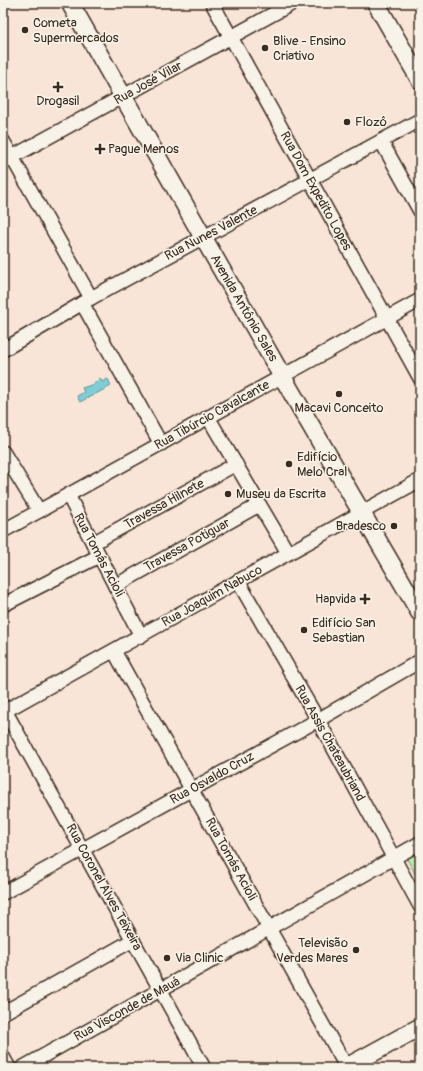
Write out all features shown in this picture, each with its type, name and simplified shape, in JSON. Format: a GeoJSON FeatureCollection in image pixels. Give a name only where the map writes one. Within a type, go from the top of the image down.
{"type":"FeatureCollection","features":[{"type":"Feature","properties":{"kind":"main road","name":"Avenida Antônio Sales"},"geometry":{"type":"LineString","coordinates":[[70,3],[282,376],[420,613]]}},
{"type":"Feature","properties":{"kind":"main road"},"geometry":{"type":"LineString","coordinates":[[376,3],[420,80]]}},
{"type":"Feature","properties":{"kind":"main road"},"geometry":{"type":"LineString","coordinates":[[346,1068],[420,1027]]}},
{"type":"Feature","properties":{"kind":"main road"},"geometry":{"type":"LineString","coordinates":[[368,1068],[420,1040]]}},
{"type":"Feature","properties":{"kind":"street","name":"Rua Dom Expedito Lopes"},"geometry":{"type":"LineString","coordinates":[[212,3],[420,378]]}},
{"type":"Feature","properties":{"kind":"street","name":"Rua José Vilar"},"geometry":{"type":"LineString","coordinates":[[8,160],[293,3]]}},
{"type":"Feature","properties":{"kind":"street","name":"Rua Nunes Valente"},"geometry":{"type":"LineString","coordinates":[[3,350],[87,301],[203,237],[420,120]]}},
{"type":"Feature","properties":{"kind":"street"},"geometry":{"type":"LineString","coordinates":[[3,141],[8,160],[87,301],[161,444]]}},
{"type":"Feature","properties":{"kind":"street"},"geometry":{"type":"LineString","coordinates":[[381,141],[420,211]]}},
{"type":"Feature","properties":{"kind":"street","name":"Rua Tibúrcio Cavalcante"},"geometry":{"type":"LineString","coordinates":[[3,531],[420,300]]}},
{"type":"Feature","properties":{"kind":"street"},"geometry":{"type":"LineString","coordinates":[[208,417],[288,553]]}},
{"type":"Feature","properties":{"kind":"street"},"geometry":{"type":"LineString","coordinates":[[3,452],[38,511]]}},
{"type":"Feature","properties":{"kind":"street","name":"Travessa Hilnete"},"geometry":{"type":"LineString","coordinates":[[93,543],[236,464]]}},
{"type":"Feature","properties":{"kind":"street","name":"Rua Joaquim Nabuco"},"geometry":{"type":"LineString","coordinates":[[4,710],[114,651],[420,480]]}},
{"type":"Feature","properties":{"kind":"street","name":"Rua Tomás Acioli"},"geometry":{"type":"LineString","coordinates":[[68,495],[141,636]]}},
{"type":"Feature","properties":{"kind":"street","name":"Travessa Potiguar"},"geometry":{"type":"LineString","coordinates":[[115,586],[260,505]]}},
{"type":"Feature","properties":{"kind":"street"},"geometry":{"type":"LineString","coordinates":[[3,605],[99,556]]}},
{"type":"Feature","properties":{"kind":"street","name":"Rua Assis Chateaubriand"},"geometry":{"type":"LineString","coordinates":[[238,581],[318,720],[420,906]]}},
{"type":"Feature","properties":{"kind":"street","name":"Rua Tomás Acioli"},"geometry":{"type":"LineString","coordinates":[[114,651],[346,1068]]}},
{"type":"Feature","properties":{"kind":"street","name":"Rua Osvaldo Cruz"},"geometry":{"type":"LineString","coordinates":[[3,893],[318,720],[420,660]]}},
{"type":"Feature","properties":{"kind":"street","name":"Rua Coronel Alves Teixeira"},"geometry":{"type":"LineString","coordinates":[[4,710],[204,1068]]}},
{"type":"Feature","properties":{"kind":"street","name":"Rua Visconde de Mauá"},"geometry":{"type":"LineString","coordinates":[[22,1068],[420,843]]}},
{"type":"Feature","properties":{"kind":"street"},"geometry":{"type":"LineString","coordinates":[[3,1013],[133,940]]}},
{"type":"Feature","properties":{"kind":"street"},"geometry":{"type":"LineString","coordinates":[[3,1057],[9,1068]]}},
{"type":"Feature","properties":{"kind":"green space"},"geometry":{"type":"Polygon","coordinates":[[[420,852],[420,882],[407,859],[420,852]]]}},
{"type":"Feature","properties":{"kind":"water"},"geometry":{"type":"Polygon","coordinates":[[[100,378],[102,382],[108,379],[111,386],[80,402],[77,396],[84,392],[82,388],[94,384],[100,378]]]}},
{"type":"Feature","properties":{"kind":"place","name":"Cometa Supermercados"},"geometry":{"type":"Point","coordinates":[25,30]}},
{"type":"Feature","properties":{"kind":"place","name":"Blive - Ensino Criativo"},"geometry":{"type":"Point","coordinates":[265,48]}},
{"type":"Feature","properties":{"kind":"place","name":"Drogasil"},"geometry":{"type":"Point","coordinates":[58,87]}},
{"type":"Feature","properties":{"kind":"place","name":"Flozô"},"geometry":{"type":"Point","coordinates":[347,122]}},
{"type":"Feature","properties":{"kind":"place","name":"Pague Menos"},"geometry":{"type":"Point","coordinates":[100,149]}},
{"type":"Feature","properties":{"kind":"place","name":"Macavi Conceito"},"geometry":{"type":"Point","coordinates":[339,394]}},
{"type":"Feature","properties":{"kind":"place","name":"Edifício Melo Cral"},"geometry":{"type":"Point","coordinates":[289,464]}},
{"type":"Feature","properties":{"kind":"place","name":"Museu da Escrita"},"geometry":{"type":"Point","coordinates":[228,494]}},
{"type":"Feature","properties":{"kind":"place","name":"Bradesco"},"geometry":{"type":"Point","coordinates":[394,526]}},
{"type":"Feature","properties":{"kind":"place","name":"Hapvida"},"geometry":{"type":"Point","coordinates":[365,599]}},
{"type":"Feature","properties":{"kind":"place","name":"Edifício San Sebastian"},"geometry":{"type":"Point","coordinates":[304,630]}},
{"type":"Feature","properties":{"kind":"place","name":"Televisão Verdes Mares"},"geometry":{"type":"Point","coordinates":[356,950]}},
{"type":"Feature","properties":{"kind":"place","name":"Via Clinic"},"geometry":{"type":"Point","coordinates":[167,958]}}]}
